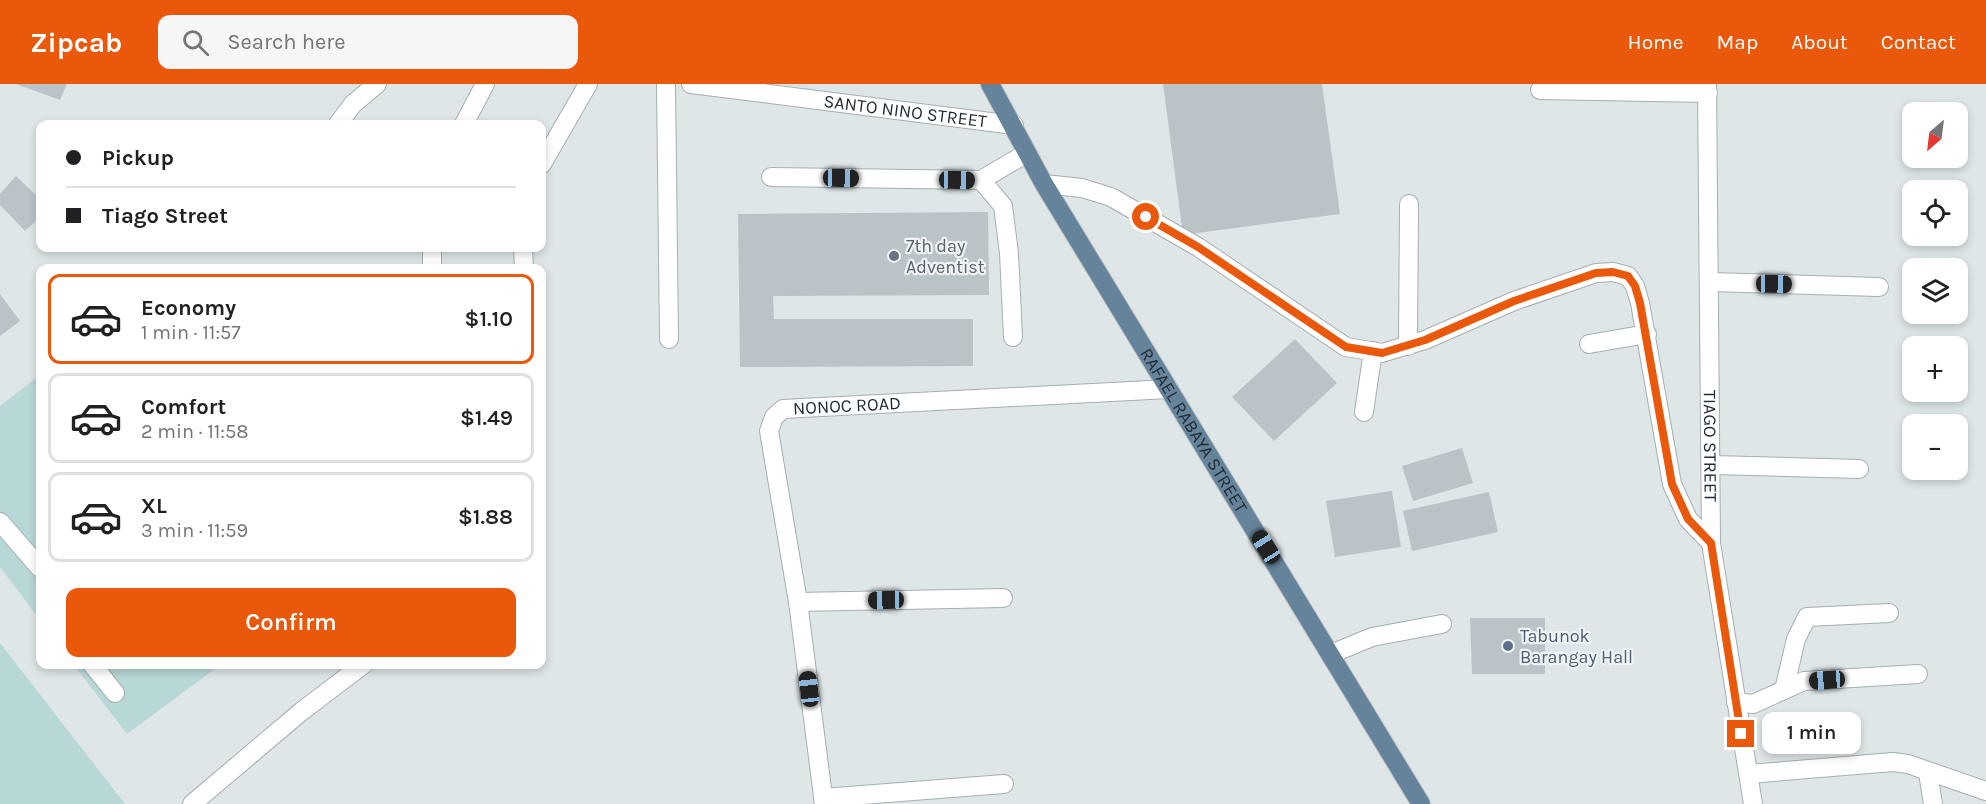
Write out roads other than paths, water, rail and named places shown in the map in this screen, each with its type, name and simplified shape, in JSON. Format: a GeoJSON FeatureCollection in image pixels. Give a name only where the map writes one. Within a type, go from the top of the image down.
{"type":"FeatureCollection","features":[{"type":"Feature","properties":{"kind":"main road","name":"RAFAEL RABAYA STREET"},"geometry":{"type":"LineString","coordinates":[[990,84],[1044,184],[1421,804]]}},
{"type":"Feature","properties":{"kind":"street"},"geometry":{"type":"LineString","coordinates":[[341,120],[353,104],[377,84]]}},
{"type":"Feature","properties":{"kind":"street"},"geometry":{"type":"LineString","coordinates":[[466,120],[485,84]]}},
{"type":"Feature","properties":{"kind":"street"},"geometry":{"type":"LineString","coordinates":[[546,157],[588,84]]}},
{"type":"Feature","properties":{"kind":"street"},"geometry":{"type":"LineString","coordinates":[[666,84],[669,339]]}},
{"type":"Feature","properties":{"kind":"street","name":"SANTO NINO STREET"},"geometry":{"type":"LineString","coordinates":[[691,84],[1014,125]]}},
{"type":"Feature","properties":{"kind":"street"},"geometry":{"type":"LineString","coordinates":[[1540,90],[1707,89]]}},
{"type":"Feature","properties":{"kind":"street","name":"TIAGO STREET"},"geometry":{"type":"LineString","coordinates":[[1707,89],[1711,543],[1753,804]]}},
{"type":"Feature","properties":{"kind":"street"},"geometry":{"type":"LineString","coordinates":[[771,177],[981,180],[1028,153]]}},
{"type":"Feature","properties":{"kind":"street"},"geometry":{"type":"LineString","coordinates":[[981,180],[1003,206],[1009,253],[1013,337]]}},
{"type":"Feature","properties":{"kind":"street"},"geometry":{"type":"LineString","coordinates":[[1044,184],[1082,188],[1111,197],[1198,247],[1346,347],[1382,353],[1408,346],[1514,301],[1596,273],[1613,272],[1628,276],[1635,286],[1647,334],[1672,484],[1688,519],[1711,543]]}},
{"type":"Feature","properties":{"kind":"street"},"geometry":{"type":"LineString","coordinates":[[1408,346],[1409,204]]}},
{"type":"Feature","properties":{"kind":"street"},"geometry":{"type":"LineString","coordinates":[[1710,282],[1879,287]]}},
{"type":"Feature","properties":{"kind":"street"},"geometry":{"type":"LineString","coordinates":[[1589,344],[1647,334]]}},
{"type":"Feature","properties":{"kind":"street"},"geometry":{"type":"LineString","coordinates":[[1364,412],[1373,351]]}},
{"type":"Feature","properties":{"kind":"street","name":"NONOC ROAD"},"geometry":{"type":"LineString","coordinates":[[824,801],[798,602],[769,431],[774,417],[783,409],[1169,389]]}},
{"type":"Feature","properties":{"kind":"street"},"geometry":{"type":"LineString","coordinates":[[1711,465],[1859,469]]}},
{"type":"Feature","properties":{"kind":"street"},"geometry":{"type":"LineString","coordinates":[[0,522],[36,563]]}},
{"type":"Feature","properties":{"kind":"street"},"geometry":{"type":"LineString","coordinates":[[798,602],[1003,598]]}},
{"type":"Feature","properties":{"kind":"street"},"geometry":{"type":"LineString","coordinates":[[1784,690],[1796,639],[1807,617],[1889,613]]}},
{"type":"Feature","properties":{"kind":"street"},"geometry":{"type":"LineString","coordinates":[[1331,654],[1372,637],[1442,624]]}},
{"type":"Feature","properties":{"kind":"street"},"geometry":{"type":"LineString","coordinates":[[96,669],[115,693]]}},
{"type":"Feature","properties":{"kind":"street"},"geometry":{"type":"LineString","coordinates":[[192,804],[302,711],[357,669]]}},
{"type":"Feature","properties":{"kind":"street"},"geometry":{"type":"LineString","coordinates":[[1736,702],[1753,704],[1804,681],[1918,674]]}},
{"type":"Feature","properties":{"kind":"street"},"geometry":{"type":"LineString","coordinates":[[1749,774],[1893,762],[1908,764],[1928,773],[1986,791]]}},
{"type":"Feature","properties":{"kind":"street"},"geometry":{"type":"LineString","coordinates":[[1928,773],[1933,804]]}},
{"type":"Feature","properties":{"kind":"street"},"geometry":{"type":"LineString","coordinates":[[824,801],[1004,784]]}},
{"type":"Feature","properties":{"kind":"place","name":"7th day Adventist"},"geometry":{"type":"Point","coordinates":[894,256]}},
{"type":"Feature","properties":{"kind":"place","name":"Tabunok Barangay Hall"},"geometry":{"type":"Point","coordinates":[1508,646]}}]}
